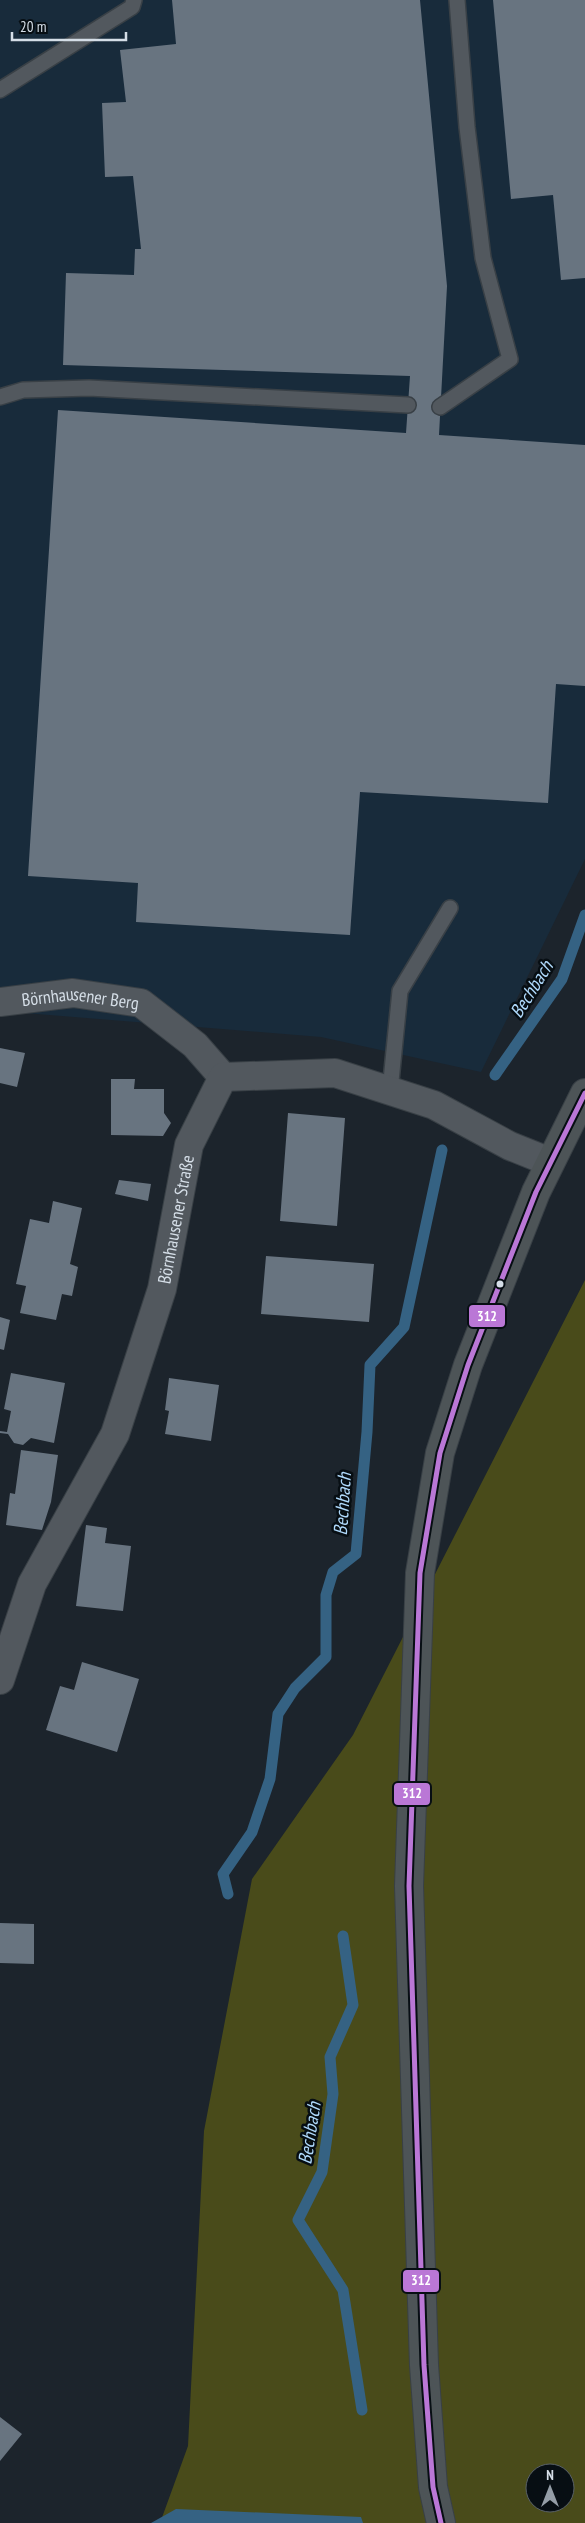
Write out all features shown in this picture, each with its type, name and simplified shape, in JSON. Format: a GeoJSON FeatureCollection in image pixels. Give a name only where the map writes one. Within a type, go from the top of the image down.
{"type":"FeatureCollection","features":[{"type":"Feature","properties":{"kind":"main road"},"geometry":{"type":"LineString","coordinates":[[441,2523],[433,2487],[424,2365],[409,1886],[420,1573],[440,1453],[468,1365],[536,1192],[585,1093]]}},
{"type":"Feature","properties":{"kind":"street","name":"Börnhausener Berg"},"geometry":{"type":"LineString","coordinates":[[0,1002],[73,993],[141,1003],[195,1045],[223,1077]]}},
{"type":"Feature","properties":{"kind":"street"},"geometry":{"type":"LineString","coordinates":[[223,1077],[335,1074],[434,1104],[510,1146],[550,1162]]}},
{"type":"Feature","properties":{"kind":"street","name":"Börnhausener Straße"},"geometry":{"type":"LineString","coordinates":[[0,1680],[32,1584],[115,1434],[162,1288],[189,1145],[223,1077]]}},
{"type":"Feature","properties":{"kind":"lane"},"geometry":{"type":"LineString","coordinates":[[0,90],[132,7],[134,0]]}},
{"type":"Feature","properties":{"kind":"lane"},"geometry":{"type":"LineString","coordinates":[[440,407],[510,359],[483,258],[467,127],[457,0]]}},
{"type":"Feature","properties":{"kind":"lane"},"geometry":{"type":"LineString","coordinates":[[0,397],[23,390],[89,388],[408,405]]}},
{"type":"Feature","properties":{"kind":"lane"},"geometry":{"type":"LineString","coordinates":[[390,1091],[400,991],[450,908]]}},
{"type":"Feature","properties":{"kind":"shaded area"},"geometry":{"type":"Polygon","coordinates":[[[0,0],[585,0],[585,859],[481,1072],[321,1037],[0,1011],[0,0]]]}},
{"type":"Feature","properties":{"kind":"shaded area"},"geometry":{"type":"Polygon","coordinates":[[[585,1280],[585,2523],[160,2523],[188,2446],[204,2131],[252,1879],[353,1735],[585,1280]]]}},
{"type":"Feature","properties":{"kind":"water"},"geometry":{"type":"Polygon","coordinates":[[[176,2509],[361,2517],[363,2523],[151,2523],[176,2509]]]}},
{"type":"Feature","properties":{"kind":"building"},"geometry":{"type":"Polygon","coordinates":[[[172,0],[420,0],[447,286],[439,435],[585,445],[585,686],[556,684],[548,803],[360,792],[350,935],[136,922],[138,883],[28,876],[58,410],[406,433],[410,376],[63,365],[66,273],[134,275],[135,249],[141,249],[133,176],[105,177],[102,103],[126,102],[120,50],[176,44],[172,0]]]}},
{"type":"Feature","properties":{"kind":"building"},"geometry":{"type":"Polygon","coordinates":[[[493,0],[585,0],[585,278],[561,280],[553,195],[511,199],[493,0]]]}},
{"type":"Feature","properties":{"kind":"building"},"geometry":{"type":"Polygon","coordinates":[[[0,1048],[25,1053],[17,1087],[0,1083],[0,1048]]]}},
{"type":"Feature","properties":{"kind":"building"},"geometry":{"type":"Polygon","coordinates":[[[111,1079],[135,1079],[134,1089],[164,1089],[164,1113],[171,1123],[163,1136],[111,1135],[111,1079]]]}},
{"type":"Feature","properties":{"kind":"building"},"geometry":{"type":"Polygon","coordinates":[[[288,1113],[345,1118],[337,1226],[280,1221],[288,1113]]]}},
{"type":"Feature","properties":{"kind":"building"},"geometry":{"type":"Polygon","coordinates":[[[119,1180],[151,1184],[148,1201],[115,1194],[119,1180]]]}},
{"type":"Feature","properties":{"kind":"building"},"geometry":{"type":"Polygon","coordinates":[[[53,1201],[82,1208],[70,1264],[78,1267],[72,1296],[62,1294],[56,1320],[20,1313],[26,1286],[16,1284],[30,1219],[49,1223],[53,1201]]]}},
{"type":"Feature","properties":{"kind":"building"},"geometry":{"type":"Polygon","coordinates":[[[266,1256],[374,1264],[369,1322],[261,1314],[266,1256]]]}},
{"type":"Feature","properties":{"kind":"building"},"geometry":{"type":"Polygon","coordinates":[[[0,1317],[10,1320],[4,1350],[0,1349],[0,1317]]]}},
{"type":"Feature","properties":{"kind":"building"},"geometry":{"type":"Polygon","coordinates":[[[11,1373],[65,1383],[54,1443],[31,1438],[23,1445],[14,1443],[8,1434],[0,1433],[0,1431],[7,1432],[11,1411],[4,1409],[11,1373]]]}},
{"type":"Feature","properties":{"kind":"building"},"geometry":{"type":"Polygon","coordinates":[[[169,1378],[219,1385],[211,1441],[165,1434],[169,1411],[165,1410],[169,1378]]]}},
{"type":"Feature","properties":{"kind":"building"},"geometry":{"type":"Polygon","coordinates":[[[21,1450],[58,1455],[51,1502],[42,1530],[6,1525],[10,1493],[15,1494],[21,1450]]]}},
{"type":"Feature","properties":{"kind":"building"},"geometry":{"type":"Polygon","coordinates":[[[86,1525],[107,1528],[105,1543],[131,1546],[123,1611],[76,1606],[86,1525]]]}},
{"type":"Feature","properties":{"kind":"building"},"geometry":{"type":"Polygon","coordinates":[[[82,1662],[139,1679],[117,1752],[46,1730],[60,1686],[74,1690],[82,1662]]]}},
{"type":"Feature","properties":{"kind":"building"},"geometry":{"type":"Polygon","coordinates":[[[0,1923],[34,1924],[34,1964],[0,1963],[0,1923]]]}},
{"type":"Feature","properties":{"kind":"building"},"geometry":{"type":"Polygon","coordinates":[[[0,2417],[22,2434],[0,2461],[0,2417]]]}},
{"type":"Feature","properties":{"kind":"waterway","name":"Bechbach"},"geometry":{"type":"LineString","coordinates":[[495,1075],[562,979],[585,915]]}},
{"type":"Feature","properties":{"kind":"waterway","name":"Bechbach"},"geometry":{"type":"LineString","coordinates":[[228,1894],[223,1874],[252,1832],[270,1779],[278,1714],[295,1688],[326,1657],[326,1595],[333,1572],[356,1554],[367,1432],[370,1365],[404,1327],[442,1150]]}},
{"type":"Feature","properties":{"kind":"waterway","name":"Bechbach"},"geometry":{"type":"LineString","coordinates":[[343,1936],[353,2005],[330,2057],[333,2094],[322,2172],[298,2220],[343,2290],[362,2410]]}},
{"type":"Feature","properties":{"kind":"transit line","name":"312"},"geometry":{"type":"LineString","coordinates":[[441,2523],[433,2487],[424,2365],[409,1886],[420,1573],[440,1453],[468,1365],[536,1192],[585,1093]]}}]}
